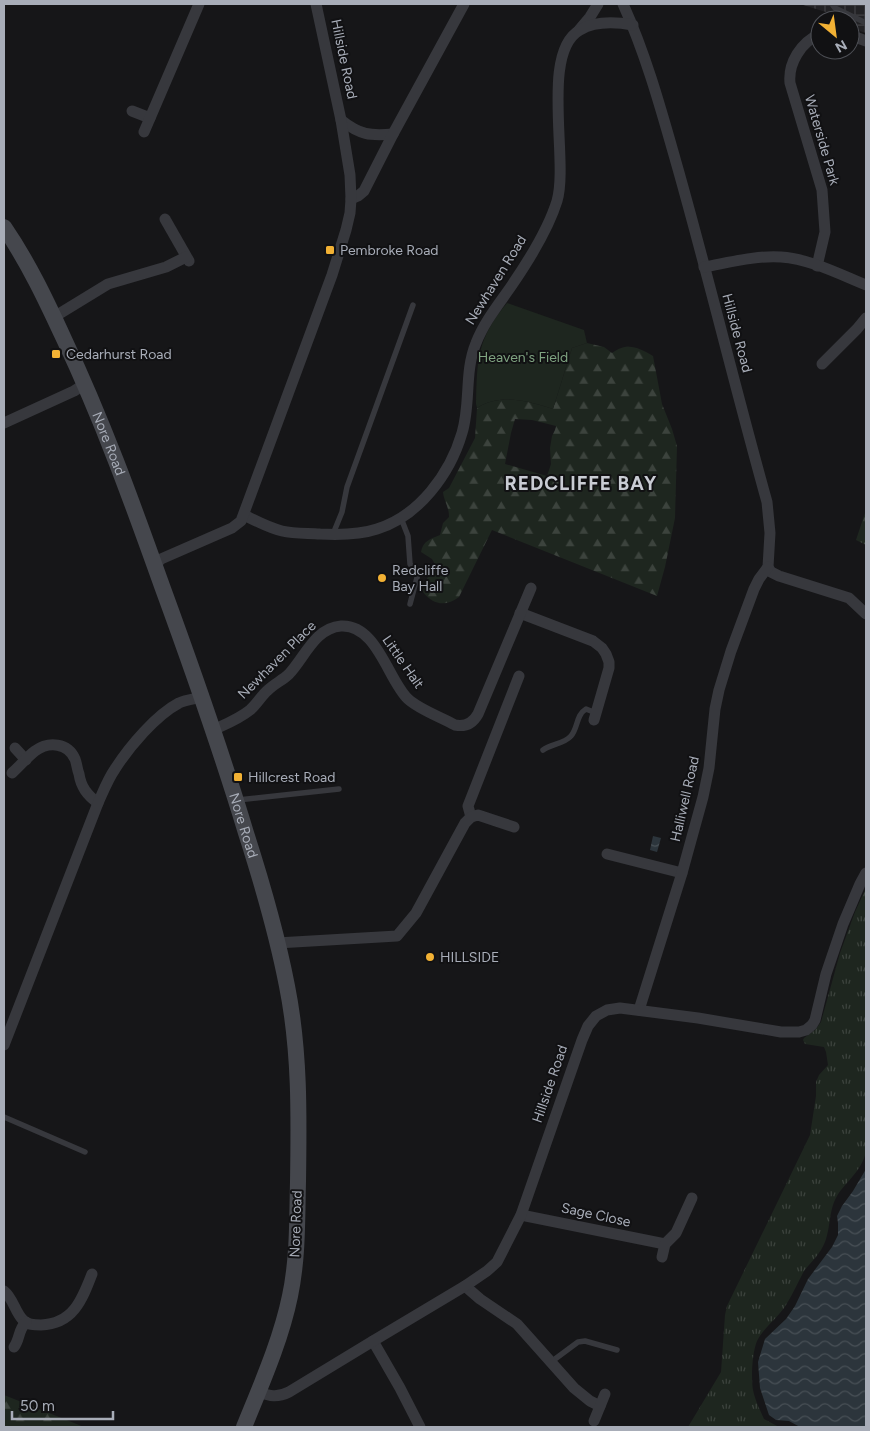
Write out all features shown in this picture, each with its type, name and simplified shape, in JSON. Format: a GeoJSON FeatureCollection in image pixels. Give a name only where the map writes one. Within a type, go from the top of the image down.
{"type":"FeatureCollection","features":[{"type":"Feature","properties":{"kind":"street"},"geometry":{"type":"LineString","coordinates":[[144,132],[200,4]]}},
{"type":"Feature","properties":{"kind":"street","name":"Hillside Road"},"geometry":{"type":"LineString","coordinates":[[316,4],[342,120],[352,199]]}},
{"type":"Feature","properties":{"kind":"street"},"geometry":{"type":"LineString","coordinates":[[155,565],[161,559],[236,526],[241,521],[332,275],[346,230],[352,199],[364,191],[464,4]]}},
{"type":"Feature","properties":{"kind":"street","name":"Newhaven Road"},"geometry":{"type":"LineString","coordinates":[[244,515],[283,531],[333,535],[376,530],[401,518],[428,494],[445,472],[452,461],[464,426],[469,369],[475,345],[492,311],[528,260],[554,211],[561,173],[558,88],[560,61],[569,41],[590,17],[598,4]]}},
{"type":"Feature","properties":{"kind":"street","name":"Hillside Road"},"geometry":{"type":"LineString","coordinates":[[623,4],[633,25],[650,73],[690,213],[766,502],[770,532],[768,567]]}},
{"type":"Feature","properties":{"kind":"street"},"geometry":{"type":"LineString","coordinates":[[579,30],[612,23],[633,25]]}},
{"type":"Feature","properties":{"kind":"street","name":"Waterside Park"},"geometry":{"type":"LineString","coordinates":[[810,40],[801,48],[791,68],[790,83],[822,190],[825,232],[817,266]]}},
{"type":"Feature","properties":{"kind":"street"},"geometry":{"type":"LineString","coordinates":[[132,111],[150,118]]}},
{"type":"Feature","properties":{"kind":"street","name":"Hillside Road"},"geometry":{"type":"LineString","coordinates":[[342,120],[351,128],[362,133],[378,136],[393,134]]}},
{"type":"Feature","properties":{"kind":"street"},"geometry":{"type":"LineString","coordinates":[[54,317],[108,284],[187,259],[165,219]]}},
{"type":"Feature","properties":{"kind":"street","name":"Nore Road"},"geometry":{"type":"LineString","coordinates":[[4,227],[20,251],[54,317],[85,384],[130,495],[202,697],[236,801],[260,877],[287,987],[295,1039],[300,1110],[296,1254],[285,1319],[244,1427]]}},
{"type":"Feature","properties":{"kind":"street"},"geometry":{"type":"LineString","coordinates":[[704,267],[775,257],[794,259],[866,285]]}},
{"type":"Feature","properties":{"kind":"street"},"geometry":{"type":"LineString","coordinates":[[822,364],[866,318]]}},
{"type":"Feature","properties":{"kind":"street"},"geometry":{"type":"LineString","coordinates":[[823,347],[832,354]]}},
{"type":"Feature","properties":{"kind":"street"},"geometry":{"type":"LineString","coordinates":[[4,423],[74,391],[85,384]]}},
{"type":"Feature","properties":{"kind":"street"},"geometry":{"type":"LineString","coordinates":[[768,567],[771,572],[779,576],[849,598],[866,614]]}},
{"type":"Feature","properties":{"kind":"street","name":"Halliwell Road"},"geometry":{"type":"LineString","coordinates":[[639,1010],[682,874],[703,798],[709,768],[715,709],[719,690],[754,590],[768,567]]}},
{"type":"Feature","properties":{"kind":"street","name":"Little Halt"},"geometry":{"type":"LineString","coordinates":[[337,627],[352,628],[369,640],[377,649],[403,692],[413,703],[460,726],[469,724],[476,719],[531,588]]}},
{"type":"Feature","properties":{"kind":"street"},"geometry":{"type":"LineString","coordinates":[[520,613],[593,641],[604,650],[609,662],[609,668],[599,712]]}},
{"type":"Feature","properties":{"kind":"street","name":"Newhaven Place"},"geometry":{"type":"LineString","coordinates":[[213,730],[249,711],[267,690],[289,674],[320,636],[330,629],[337,627]]}},
{"type":"Feature","properties":{"kind":"street"},"geometry":{"type":"LineString","coordinates":[[471,816],[468,806],[519,676]]}},
{"type":"Feature","properties":{"kind":"street"},"geometry":{"type":"LineString","coordinates":[[4,1045],[98,803],[114,770],[133,744],[158,720],[178,704],[202,697]]}},
{"type":"Feature","properties":{"kind":"street"},"geometry":{"type":"LineString","coordinates":[[12,773],[36,750],[43,747],[60,745],[68,748],[75,758],[84,790],[88,796],[98,803]]}},
{"type":"Feature","properties":{"kind":"street"},"geometry":{"type":"LineString","coordinates":[[15,748],[26,760]]}},
{"type":"Feature","properties":{"kind":"street"},"geometry":{"type":"LineString","coordinates":[[277,943],[397,936],[416,913],[465,823],[471,816],[478,815],[514,827]]}},
{"type":"Feature","properties":{"kind":"street"},"geometry":{"type":"LineString","coordinates":[[607,854],[682,874]]}},
{"type":"Feature","properties":{"kind":"street","name":"Hillside Road"},"geometry":{"type":"LineString","coordinates":[[258,1392],[273,1397],[286,1394],[465,1286],[497,1262],[521,1215],[588,1026],[596,1016],[607,1010],[620,1008],[698,1018],[781,1032],[799,1032],[806,1030],[812,1025],[815,1020],[826,974],[843,924],[866,873]]}},
{"type":"Feature","properties":{"kind":"street"},"geometry":{"type":"LineString","coordinates":[[662,1257],[665,1244],[676,1233],[692,1198]]}},
{"type":"Feature","properties":{"kind":"street","name":"Sage Close"},"geometry":{"type":"LineString","coordinates":[[521,1215],[665,1244]]}},
{"type":"Feature","properties":{"kind":"street"},"geometry":{"type":"LineString","coordinates":[[4,1291],[22,1319],[26,1322],[36,1325],[53,1324],[69,1315],[81,1300],[92,1274]]}},
{"type":"Feature","properties":{"kind":"street"},"geometry":{"type":"LineString","coordinates":[[465,1286],[480,1299],[517,1324],[581,1394],[600,1406]]}},
{"type":"Feature","properties":{"kind":"street"},"geometry":{"type":"LineString","coordinates":[[14,1347],[21,1327],[26,1322]]}},
{"type":"Feature","properties":{"kind":"street"},"geometry":{"type":"LineString","coordinates":[[373,1340],[420,1427]]}},
{"type":"Feature","properties":{"kind":"street"},"geometry":{"type":"LineString","coordinates":[[594,1421],[605,1394]]}},
{"type":"Feature","properties":{"kind":"lane"},"geometry":{"type":"LineString","coordinates":[[832,4],[835,8],[866,23]]}},
{"type":"Feature","properties":{"kind":"lane"},"geometry":{"type":"LineString","coordinates":[[333,535],[342,512],[347,487],[413,305]]}},
{"type":"Feature","properties":{"kind":"lane"},"geometry":{"type":"LineString","coordinates":[[401,518],[408,536],[410,564],[418,574],[410,604]]}},
{"type":"Feature","properties":{"kind":"lane"},"geometry":{"type":"LineString","coordinates":[[543,750],[572,736],[583,711],[586,709],[599,712]]}},
{"type":"Feature","properties":{"kind":"lane"},"geometry":{"type":"LineString","coordinates":[[236,801],[339,789]]}},
{"type":"Feature","properties":{"kind":"lane"},"geometry":{"type":"LineString","coordinates":[[4,1117],[85,1152]]}},
{"type":"Feature","properties":{"kind":"lane"},"geometry":{"type":"LineString","coordinates":[[550,1362],[578,1342],[585,1341],[617,1350]]}},
{"type":"Feature","properties":{"kind":"shaded area"},"geometry":{"type":"Polygon","coordinates":[[[800,4],[866,4],[866,33],[860,31],[860,10],[819,10],[800,4]]]}},
{"type":"Feature","properties":{"kind":"green space","name":"Heaven's Field"},"geometry":{"type":"Polygon","coordinates":[[[507,303],[584,330],[587,343],[572,348],[553,409],[534,403],[514,400],[495,401],[477,408],[478,362],[484,339],[507,303]]]}},
{"type":"Feature","properties":{"kind":"green space"},"geometry":{"type":"Polygon","coordinates":[[[587,343],[604,347],[612,353],[623,348],[632,347],[653,356],[662,404],[677,446],[675,518],[657,596],[492,530],[459,597],[445,603],[431,600],[423,592],[426,580],[436,566],[432,559],[421,552],[425,543],[440,535],[443,523],[449,517],[443,492],[449,488],[475,438],[477,408],[495,401],[514,400],[534,403],[553,409],[572,348],[587,343]],[[515,419],[505,464],[547,476],[551,464],[550,448],[552,436],[556,426],[532,420],[515,419]]]}},
{"type":"Feature","properties":{"kind":"green space"},"geometry":{"type":"Polygon","coordinates":[[[866,510],[866,545],[856,540],[866,510]]]}},
{"type":"Feature","properties":{"kind":"green space"},"geometry":{"type":"Polygon","coordinates":[[[866,888],[866,1152],[861,1165],[837,1196],[832,1209],[827,1237],[821,1250],[804,1271],[786,1305],[763,1331],[755,1346],[752,1372],[754,1394],[764,1419],[779,1427],[688,1427],[721,1372],[727,1306],[810,1135],[816,1096],[816,1082],[819,1075],[828,1065],[824,1047],[805,1044],[803,1040],[821,1022],[840,953],[866,888]]]}},
{"type":"Feature","properties":{"kind":"green space"},"geometry":{"type":"Polygon","coordinates":[[[4,1395],[84,1427],[4,1427],[4,1395]]]}},
{"type":"Feature","properties":{"kind":"water"},"geometry":{"type":"Polygon","coordinates":[[[653,836],[661,838],[657,852],[650,850],[653,836]]]}},
{"type":"Feature","properties":{"kind":"water"},"geometry":{"type":"Polygon","coordinates":[[[866,1169],[866,1427],[800,1427],[789,1421],[776,1420],[769,1415],[760,1388],[758,1362],[765,1339],[786,1319],[795,1306],[808,1279],[832,1247],[838,1235],[837,1216],[866,1169]]]}},
{"type":"Feature","properties":{"kind":"place","name":"Pembroke Road"},"geometry":{"type":"Point","coordinates":[330,250]}},
{"type":"Feature","properties":{"kind":"place","name":"Cedarhurst Road"},"geometry":{"type":"Point","coordinates":[56,354]}},
{"type":"Feature","properties":{"kind":"place","name":"Redcliffe Bay Hall"},"geometry":{"type":"Point","coordinates":[382,578]}},
{"type":"Feature","properties":{"kind":"place","name":"Hillcrest Road"},"geometry":{"type":"Point","coordinates":[238,777]}},
{"type":"Feature","properties":{"kind":"place","name":"HILLSIDE"},"geometry":{"type":"Point","coordinates":[430,957]}},
{"type":"Feature","properties":{"kind":"district","name":"REDCLIFFE BAY"},"geometry":{"type":"Point","coordinates":[581,483]}}]}
